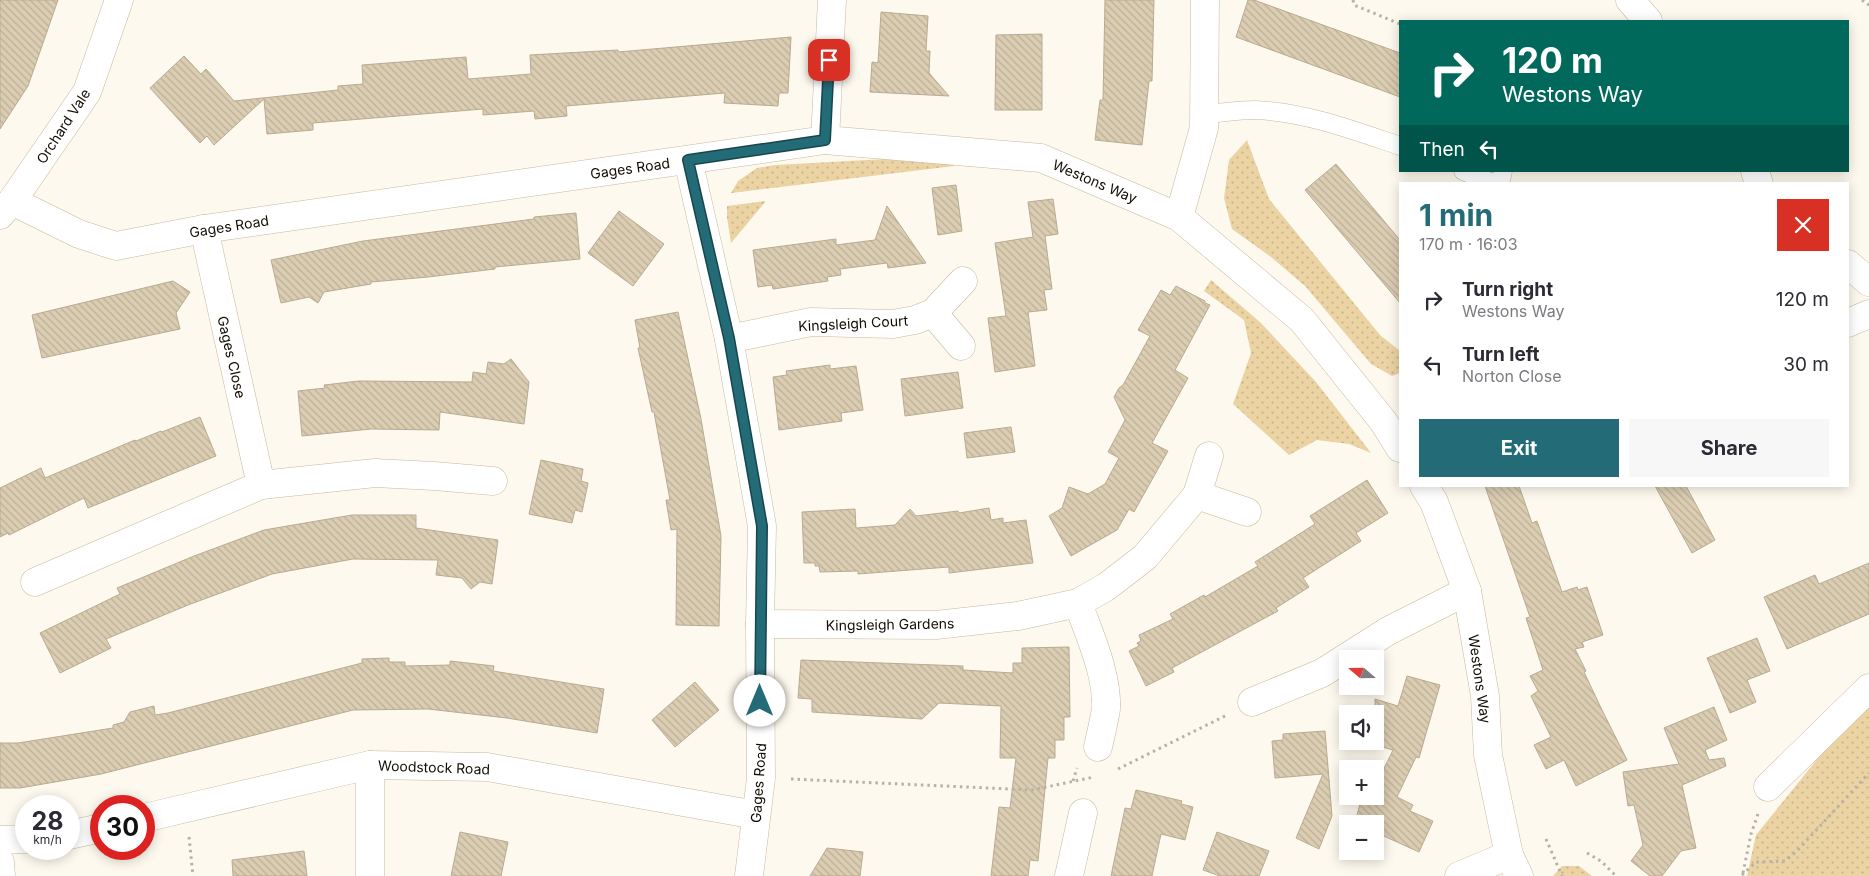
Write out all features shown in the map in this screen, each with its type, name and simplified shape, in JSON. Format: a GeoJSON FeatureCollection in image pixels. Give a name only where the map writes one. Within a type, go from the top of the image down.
{"type":"FeatureCollection","features":[{"type":"Feature","properties":{"kind":"street","name":"Orchard Vale"},"geometry":{"type":"LineString","coordinates":[[6,208],[88,92],[119,0]]}},
{"type":"Feature","properties":{"kind":"street"},"geometry":{"type":"LineString","coordinates":[[825,140],[832,0]]}},
{"type":"Feature","properties":{"kind":"street"},"geometry":{"type":"LineString","coordinates":[[1179,217],[1204,128],[1206,0]]}},
{"type":"Feature","properties":{"kind":"street"},"geometry":{"type":"LineString","coordinates":[[1630,0],[1647,20]]}},
{"type":"Feature","properties":{"kind":"street","name":"Westons Way"},"geometry":{"type":"LineString","coordinates":[[688,160],[825,140],[1041,158],[1179,217],[1302,320],[1391,416],[1399,444]]}},
{"type":"Feature","properties":{"kind":"street","name":"Gages Road"},"geometry":{"type":"LineString","coordinates":[[6,208],[116,246],[204,229],[688,160],[729,338],[762,526],[760,624],[761,778],[748,876]]}},
{"type":"Feature","properties":{"kind":"street","name":"Gages Close"},"geometry":{"type":"LineString","coordinates":[[204,229],[261,486]]}},
{"type":"Feature","properties":{"kind":"street"},"geometry":{"type":"LineString","coordinates":[[1849,265],[1869,282]]}},
{"type":"Feature","properties":{"kind":"street","name":"Kingsleigh Court"},"geometry":{"type":"LineString","coordinates":[[729,338],[811,322],[893,324],[915,320],[933,313],[963,281]]}},
{"type":"Feature","properties":{"kind":"street"},"geometry":{"type":"LineString","coordinates":[[933,313],[961,346]]}},
{"type":"Feature","properties":{"kind":"street"},"geometry":{"type":"LineString","coordinates":[[1849,323],[1869,314]]}},
{"type":"Feature","properties":{"kind":"street"},"geometry":{"type":"LineString","coordinates":[[1209,456],[1197,495],[1247,512]]}},
{"type":"Feature","properties":{"kind":"street"},"geometry":{"type":"LineString","coordinates":[[34,582],[261,486],[375,473],[493,482]]}},
{"type":"Feature","properties":{"kind":"street","name":"Westons Way"},"geometry":{"type":"LineString","coordinates":[[1425,487],[1434,502],[1467,591],[1485,696],[1488,755],[1514,866]]}},
{"type":"Feature","properties":{"kind":"street","name":"Kingsleigh Gardens"},"geometry":{"type":"LineString","coordinates":[[760,624],[936,626],[1018,616],[1078,603],[1106,587],[1145,557],[1197,495]]}},
{"type":"Feature","properties":{"kind":"street"},"geometry":{"type":"LineString","coordinates":[[1252,702],[1322,673],[1388,630],[1467,591]]}},
{"type":"Feature","properties":{"kind":"street"},"geometry":{"type":"LineString","coordinates":[[1078,603],[1096,653],[1103,681],[1106,708],[1098,747]]}},
{"type":"Feature","properties":{"kind":"street"},"geometry":{"type":"LineString","coordinates":[[1768,787],[1869,688]]}},
{"type":"Feature","properties":{"kind":"street"},"geometry":{"type":"LineString","coordinates":[[370,765],[370,876]]}},
{"type":"Feature","properties":{"kind":"street","name":"Woodstock Road"},"geometry":{"type":"LineString","coordinates":[[155,815],[370,765],[487,767],[756,815]]}},
{"type":"Feature","properties":{"kind":"street"},"geometry":{"type":"LineString","coordinates":[[1069,876],[1082,813]]}},
{"type":"Feature","properties":{"kind":"street"},"geometry":{"type":"LineString","coordinates":[[0,840],[15,839]]}},
{"type":"Feature","properties":{"kind":"street"},"geometry":{"type":"LineString","coordinates":[[0,862],[1,876]]}},
{"type":"Feature","properties":{"kind":"street"},"geometry":{"type":"LineString","coordinates":[[1459,876],[1514,866]]}},
{"type":"Feature","properties":{"kind":"lane"},"geometry":{"type":"LineString","coordinates":[[1204,114],[1254,110],[1286,114],[1327,121],[1399,146]]}},
{"type":"Feature","properties":{"kind":"lane"},"geometry":{"type":"LineString","coordinates":[[1465,172],[1490,182]]}},
{"type":"Feature","properties":{"kind":"path"},"geometry":{"type":"LineString","coordinates":[[1353,0],[1354,5],[1399,24]]}},
{"type":"Feature","properties":{"kind":"path"},"geometry":{"type":"LineString","coordinates":[[1862,0],[1869,5]]}},
{"type":"Feature","properties":{"kind":"path"},"geometry":{"type":"LineString","coordinates":[[1114,770],[1252,702]]}},
{"type":"Feature","properties":{"kind":"path"},"geometry":{"type":"LineString","coordinates":[[1742,875],[1756,862],[1785,861],[1797,851],[1869,772]]}},
{"type":"Feature","properties":{"kind":"path"},"geometry":{"type":"LineString","coordinates":[[761,778],[1032,790],[1098,776]]}},
{"type":"Feature","properties":{"kind":"path"},"geometry":{"type":"LineString","coordinates":[[1742,875],[1751,834],[1768,787]]}},
{"type":"Feature","properties":{"kind":"path"},"geometry":{"type":"LineString","coordinates":[[186,808],[193,876]]}},
{"type":"Feature","properties":{"kind":"path"},"geometry":{"type":"LineString","coordinates":[[1546,839],[1562,876]]}},
{"type":"Feature","properties":{"kind":"path"},"geometry":{"type":"LineString","coordinates":[[1587,853],[1601,860],[1616,876]]}},
{"type":"Feature","properties":{"kind":"shaded area"},"geometry":{"type":"Polygon","coordinates":[[[1247,140],[1269,199],[1380,335],[1399,350],[1399,373],[1392,376],[1371,364],[1305,286],[1271,257],[1232,229],[1224,198],[1229,160],[1247,140]]]}},
{"type":"Feature","properties":{"kind":"shaded area"},"geometry":{"type":"Polygon","coordinates":[[[886,159],[955,164],[954,166],[731,193],[738,181],[757,168],[775,165],[886,159]]]}},
{"type":"Feature","properties":{"kind":"shaded area"},"geometry":{"type":"Polygon","coordinates":[[[766,201],[731,243],[727,206],[766,201]]]}},
{"type":"Feature","properties":{"kind":"shaded area"},"geometry":{"type":"Polygon","coordinates":[[[1211,280],[1261,323],[1316,382],[1371,453],[1349,444],[1317,440],[1289,455],[1233,404],[1251,353],[1244,320],[1204,291],[1211,280]]]}},
{"type":"Feature","properties":{"kind":"shaded area"},"geometry":{"type":"Polygon","coordinates":[[[1869,705],[1869,876],[1747,876],[1756,835],[1840,731],[1869,705]]]}},
{"type":"Feature","properties":{"kind":"shaded area"},"geometry":{"type":"Polygon","coordinates":[[[1562,866],[1579,866],[1592,876],[1553,876],[1562,866]]]}},
{"type":"Feature","properties":{"kind":"building"},"geometry":{"type":"Polygon","coordinates":[[[0,0],[58,0],[28,86],[0,129],[0,0]]]}},
{"type":"Feature","properties":{"kind":"building"},"geometry":{"type":"Polygon","coordinates":[[[1105,0],[1154,0],[1152,81],[1149,81],[1142,145],[1095,140],[1100,100],[1103,100],[1105,0]]]}},
{"type":"Feature","properties":{"kind":"building"},"geometry":{"type":"Polygon","coordinates":[[[1248,0],[1254,0],[1399,53],[1399,97],[1236,37],[1248,0]]]}},
{"type":"Feature","properties":{"kind":"building"},"geometry":{"type":"Polygon","coordinates":[[[881,12],[928,16],[926,51],[930,51],[929,73],[949,96],[870,92],[872,62],[878,63],[881,12]]]}},
{"type":"Feature","properties":{"kind":"building"},"geometry":{"type":"Polygon","coordinates":[[[1042,34],[1042,110],[995,110],[996,35],[1042,34]]]}},
{"type":"Feature","properties":{"kind":"building"},"geometry":{"type":"Polygon","coordinates":[[[791,37],[788,93],[779,93],[778,106],[724,103],[725,93],[566,106],[567,116],[535,119],[534,111],[483,115],[483,109],[313,123],[313,130],[267,134],[264,99],[214,145],[207,136],[200,143],[150,88],[184,56],[201,74],[206,69],[234,101],[338,90],[338,86],[363,84],[362,65],[466,57],[468,79],[531,74],[530,55],[618,50],[618,52],[791,37]]]}},
{"type":"Feature","properties":{"kind":"building"},"geometry":{"type":"Polygon","coordinates":[[[1336,164],[1399,239],[1399,302],[1305,190],[1336,164]]]}},
{"type":"Feature","properties":{"kind":"building"},"geometry":{"type":"Polygon","coordinates":[[[956,185],[962,231],[938,235],[932,188],[956,185]]]}},
{"type":"Feature","properties":{"kind":"building"},"geometry":{"type":"Polygon","coordinates":[[[1053,199],[1058,234],[1045,236],[1052,289],[1044,290],[1047,310],[1028,312],[1035,366],[995,372],[988,318],[1006,316],[995,243],[1033,237],[1028,202],[1053,199]]]}},
{"type":"Feature","properties":{"kind":"building"},"geometry":{"type":"Polygon","coordinates":[[[887,206],[926,263],[888,268],[887,263],[840,269],[841,275],[827,277],[828,281],[773,289],[772,285],[758,287],[753,250],[836,239],[836,245],[875,240],[887,206]]]}},
{"type":"Feature","properties":{"kind":"building"},"geometry":{"type":"Polygon","coordinates":[[[619,211],[664,244],[633,286],[588,253],[619,211]]]}},
{"type":"Feature","properties":{"kind":"building"},"geometry":{"type":"Polygon","coordinates":[[[576,213],[580,259],[371,282],[371,284],[324,292],[318,303],[309,297],[281,303],[271,260],[363,241],[534,219],[534,217],[576,213]]]}},
{"type":"Feature","properties":{"kind":"building"},"geometry":{"type":"Polygon","coordinates":[[[173,281],[190,292],[176,313],[180,329],[42,358],[32,315],[173,281]]]}},
{"type":"Feature","properties":{"kind":"building"},"geometry":{"type":"Polygon","coordinates":[[[1176,286],[1210,305],[1175,370],[1188,378],[1152,443],[1168,451],[1134,512],[1129,509],[1117,530],[1071,556],[1049,516],[1062,508],[1069,487],[1088,494],[1105,484],[1119,458],[1108,452],[1125,420],[1114,397],[1123,385],[1150,336],[1138,330],[1161,290],[1170,295],[1176,286]]]}},
{"type":"Feature","properties":{"kind":"building"},"geometry":{"type":"Polygon","coordinates":[[[678,312],[701,419],[721,536],[719,626],[676,625],[677,529],[671,530],[666,500],[670,500],[654,412],[652,412],[638,348],[640,348],[635,320],[678,312]]]}},
{"type":"Feature","properties":{"kind":"building"},"geometry":{"type":"Polygon","coordinates":[[[511,359],[529,382],[524,424],[440,412],[439,430],[371,429],[302,436],[298,391],[325,388],[324,385],[359,381],[472,382],[473,372],[486,374],[488,362],[504,364],[511,359]]]}},
{"type":"Feature","properties":{"kind":"building"},"geometry":{"type":"Polygon","coordinates":[[[830,365],[830,369],[856,366],[863,410],[841,413],[842,421],[779,430],[773,377],[787,375],[786,371],[830,365]]]}},
{"type":"Feature","properties":{"kind":"building"},"geometry":{"type":"Polygon","coordinates":[[[958,372],[963,408],[905,416],[901,379],[958,372]]]}},
{"type":"Feature","properties":{"kind":"building"},"geometry":{"type":"Polygon","coordinates":[[[200,417],[216,456],[88,508],[84,498],[9,535],[8,533],[0,537],[0,488],[41,468],[45,478],[135,440],[200,417]]]}},
{"type":"Feature","properties":{"kind":"building"},"geometry":{"type":"Polygon","coordinates":[[[1011,427],[1015,452],[967,458],[964,433],[1011,427]]]}},
{"type":"Feature","properties":{"kind":"building"},"geometry":{"type":"Polygon","coordinates":[[[541,460],[583,469],[581,481],[588,483],[582,512],[575,510],[572,523],[529,514],[541,460]]]}},
{"type":"Feature","properties":{"kind":"building"},"geometry":{"type":"Polygon","coordinates":[[[1367,480],[1388,513],[1356,533],[1361,541],[1303,578],[1309,587],[1276,608],[1278,611],[1172,668],[1174,672],[1146,686],[1129,651],[1139,646],[1137,643],[1141,641],[1139,635],[1173,619],[1170,614],[1204,595],[1205,597],[1258,566],[1255,562],[1315,524],[1310,516],[1367,480]]]}},
{"type":"Feature","properties":{"kind":"building"},"geometry":{"type":"Polygon","coordinates":[[[1485,487],[1519,487],[1532,523],[1537,521],[1562,592],[1577,587],[1578,590],[1587,587],[1603,635],[1582,642],[1584,647],[1575,649],[1586,671],[1584,672],[1627,760],[1576,786],[1564,760],[1546,769],[1534,745],[1551,737],[1531,696],[1538,691],[1530,676],[1543,670],[1526,618],[1530,617],[1485,487]]]}},
{"type":"Feature","properties":{"kind":"building"},"geometry":{"type":"Polygon","coordinates":[[[1656,487],[1687,487],[1715,540],[1692,553],[1656,487]]]}},
{"type":"Feature","properties":{"kind":"building"},"geometry":{"type":"Polygon","coordinates":[[[989,508],[991,520],[1003,518],[1003,523],[1026,520],[1033,563],[949,573],[949,567],[858,574],[858,571],[820,572],[819,566],[815,566],[815,563],[804,563],[802,512],[855,509],[856,528],[895,525],[910,509],[916,516],[958,511],[959,513],[989,508]]]}},
{"type":"Feature","properties":{"kind":"building"},"geometry":{"type":"Polygon","coordinates":[[[352,515],[416,515],[416,528],[498,540],[492,584],[480,582],[471,589],[462,578],[436,575],[438,560],[353,559],[272,574],[188,605],[106,639],[111,648],[60,673],[40,633],[120,594],[117,588],[194,556],[264,530],[352,515]]]}},
{"type":"Feature","properties":{"kind":"building"},"geometry":{"type":"Polygon","coordinates":[[[1869,563],[1869,614],[1787,649],[1764,597],[1815,575],[1819,584],[1869,563]]]}},
{"type":"Feature","properties":{"kind":"building"},"geometry":{"type":"Polygon","coordinates":[[[1757,638],[1770,671],[1747,680],[1756,702],[1730,713],[1707,658],[1757,638]]]}},
{"type":"Feature","properties":{"kind":"building"},"geometry":{"type":"Polygon","coordinates":[[[1069,647],[1070,717],[1064,717],[1064,740],[1055,740],[1055,758],[1048,758],[1038,861],[1030,860],[1028,876],[991,876],[999,807],[1010,808],[1016,758],[1000,758],[1001,706],[939,703],[922,719],[812,712],[812,699],[798,698],[801,660],[963,666],[963,670],[1013,673],[1013,663],[1022,663],[1022,648],[1069,647]]]}},
{"type":"Feature","properties":{"kind":"building"},"geometry":{"type":"Polygon","coordinates":[[[389,658],[389,662],[405,662],[405,666],[450,665],[450,661],[494,666],[493,671],[604,689],[597,733],[507,718],[428,709],[353,710],[101,774],[20,788],[0,788],[0,743],[18,743],[113,728],[113,725],[124,722],[130,712],[154,706],[155,715],[168,713],[362,663],[362,659],[389,658]]]}},
{"type":"Feature","properties":{"kind":"building"},"geometry":{"type":"Polygon","coordinates":[[[1407,676],[1440,685],[1419,758],[1416,757],[1397,797],[1413,805],[1410,811],[1433,821],[1419,852],[1384,836],[1384,815],[1357,815],[1360,805],[1384,805],[1384,768],[1393,750],[1384,748],[1384,705],[1375,705],[1375,699],[1398,706],[1407,676]]]}},
{"type":"Feature","properties":{"kind":"building"},"geometry":{"type":"Polygon","coordinates":[[[695,682],[719,710],[675,747],[652,720],[695,682]]]}},
{"type":"Feature","properties":{"kind":"building"},"geometry":{"type":"Polygon","coordinates":[[[1714,707],[1727,740],[1705,750],[1709,760],[1724,758],[1726,766],[1682,785],[1696,848],[1681,851],[1662,876],[1650,876],[1631,861],[1643,845],[1634,805],[1628,806],[1623,772],[1679,764],[1664,728],[1714,707]]]}},
{"type":"Feature","properties":{"kind":"building"},"geometry":{"type":"Polygon","coordinates":[[[1325,731],[1332,816],[1319,849],[1296,838],[1323,774],[1275,778],[1272,741],[1283,740],[1283,734],[1325,731]]]}},
{"type":"Feature","properties":{"kind":"building"},"geometry":{"type":"Polygon","coordinates":[[[1136,790],[1182,801],[1181,804],[1193,807],[1185,840],[1161,834],[1152,876],[1111,876],[1125,808],[1131,809],[1136,790]]]}},
{"type":"Feature","properties":{"kind":"building"},"geometry":{"type":"Polygon","coordinates":[[[460,832],[508,842],[501,876],[451,876],[460,832]]]}},
{"type":"Feature","properties":{"kind":"building"},"geometry":{"type":"Polygon","coordinates":[[[1217,832],[1269,851],[1259,876],[1220,876],[1203,870],[1217,832]]]}},
{"type":"Feature","properties":{"kind":"building"},"geometry":{"type":"Polygon","coordinates":[[[827,848],[863,852],[860,876],[810,876],[827,848]]]}},
{"type":"Feature","properties":{"kind":"building"},"geometry":{"type":"Polygon","coordinates":[[[304,851],[307,876],[233,876],[232,860],[304,851]]]}},
{"type":"Feature","properties":{"kind":"route"},"geometry":{"type":"LineString","coordinates":[[760,701],[762,526],[729,338],[688,160],[825,140],[829,60]]}}]}
